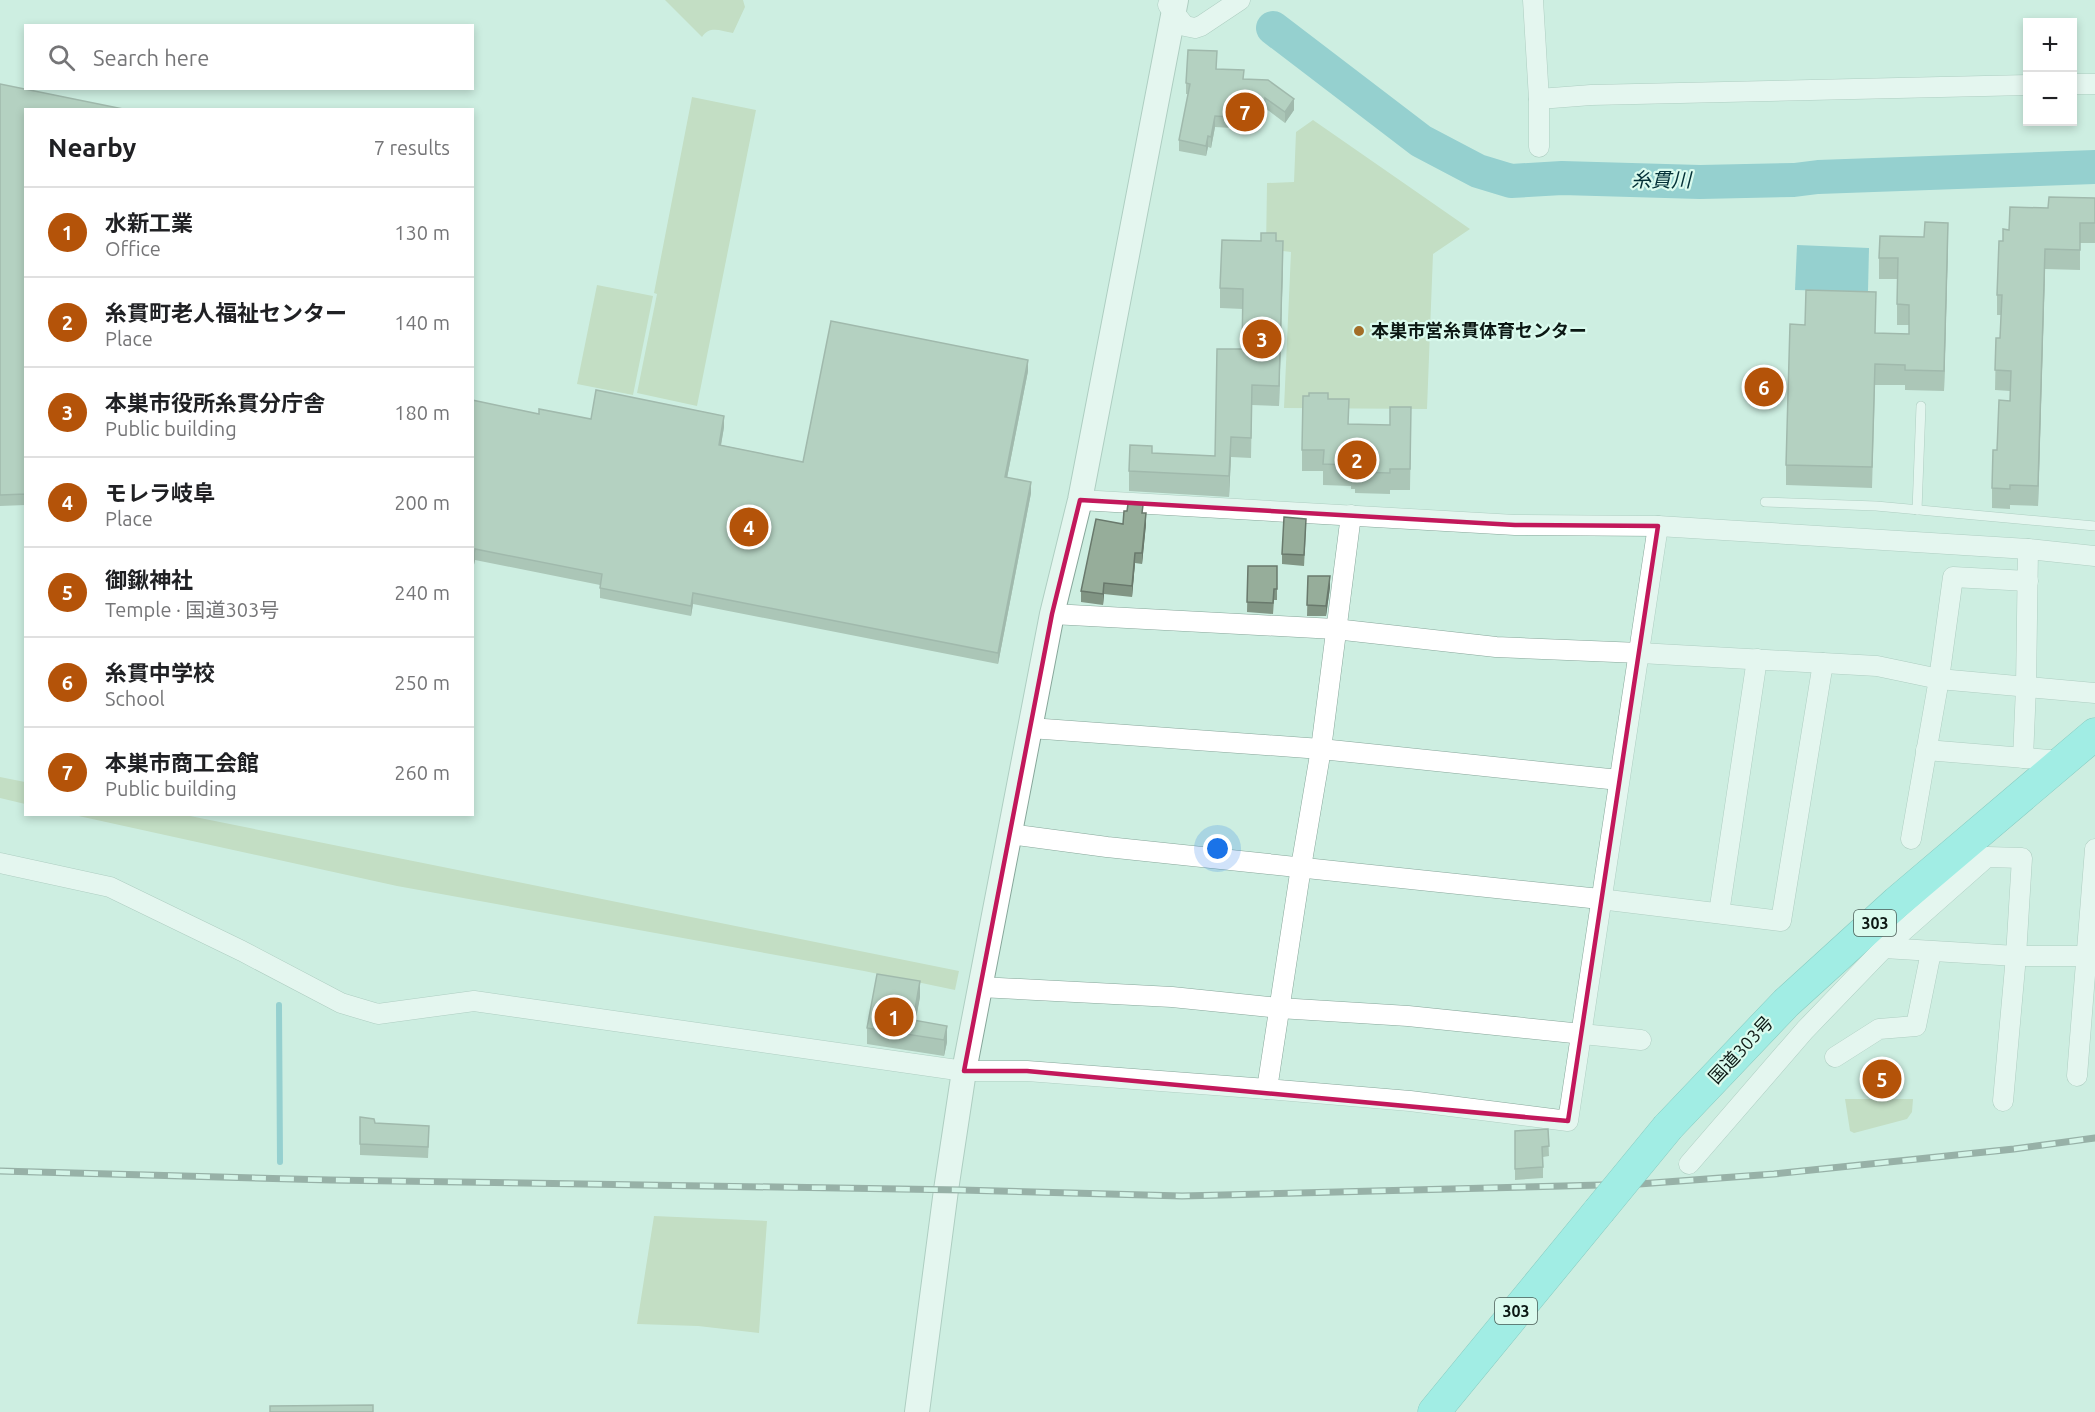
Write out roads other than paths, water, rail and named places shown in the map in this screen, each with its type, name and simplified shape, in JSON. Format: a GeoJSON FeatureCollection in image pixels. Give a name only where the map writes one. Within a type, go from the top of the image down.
{"type":"FeatureCollection","features":[{"type":"Feature","properties":{"kind":"highway","name":"国道303号"},"geometry":{"type":"LineString","coordinates":[[1434,1412],[1668,1127],[1786,1003],[1897,902],[2061,760],[2095,734]]}},
{"type":"Feature","properties":{"kind":"street"},"geometry":{"type":"LineString","coordinates":[[1172,4],[1185,26],[1195,28],[1240,0]]}},
{"type":"Feature","properties":{"kind":"street"},"geometry":{"type":"LineString","coordinates":[[1533,0],[1539,99],[1539,147]]}},
{"type":"Feature","properties":{"kind":"street"},"geometry":{"type":"LineString","coordinates":[[917,1412],[964,1071],[1052,614],[1080,500],[1172,4]]}},
{"type":"Feature","properties":{"kind":"street"},"geometry":{"type":"LineString","coordinates":[[2077,84],[2095,84]]}},
{"type":"Feature","properties":{"kind":"street"},"geometry":{"type":"LineString","coordinates":[[1539,99],[1591,95],[2023,85]]}},
{"type":"Feature","properties":{"kind":"street"},"geometry":{"type":"LineString","coordinates":[[1080,500],[1515,525],[1658,526],[2028,549],[2095,556]]}},
{"type":"Feature","properties":{"kind":"street"},"geometry":{"type":"LineString","coordinates":[[1267,1089],[1321,749],[1351,515]]}},
{"type":"Feature","properties":{"kind":"street"},"geometry":{"type":"LineString","coordinates":[[0,863],[110,886],[341,1003],[378,1014],[474,1001],[964,1071],[1027,1071],[1267,1089],[1410,1101],[1568,1121],[1658,526]]}},
{"type":"Feature","properties":{"kind":"street"},"geometry":{"type":"LineString","coordinates":[[2023,758],[2028,549]]}},
{"type":"Feature","properties":{"kind":"street"},"geometry":{"type":"LineString","coordinates":[[1911,839],[1939,679],[1953,577],[2028,581]]}},
{"type":"Feature","properties":{"kind":"street"},"geometry":{"type":"LineString","coordinates":[[1052,614],[1335,629],[1496,647],[1640,652],[1877,666],[1939,679],[2095,693]]}},
{"type":"Feature","properties":{"kind":"street"},"geometry":{"type":"LineString","coordinates":[[1719,913],[1757,659]]}},
{"type":"Feature","properties":{"kind":"street"},"geometry":{"type":"LineString","coordinates":[[1010,834],[1107,847],[1600,899],[1781,921],[1823,663]]}},
{"type":"Feature","properties":{"kind":"street"},"geometry":{"type":"LineString","coordinates":[[1030,728],[1321,749],[1619,780]]}},
{"type":"Feature","properties":{"kind":"street"},"geometry":{"type":"LineString","coordinates":[[1926,750],[2061,760]]}},
{"type":"Feature","properties":{"kind":"street"},"geometry":{"type":"LineString","coordinates":[[2077,1076],[2091,955],[2095,849]]}},
{"type":"Feature","properties":{"kind":"street"},"geometry":{"type":"LineString","coordinates":[[1689,1164],[1805,1030],[1884,948],[1987,857],[2022,858],[2003,1101]]}},
{"type":"Feature","properties":{"kind":"street"},"geometry":{"type":"LineString","coordinates":[[1884,948],[2016,956],[2091,955]]}},
{"type":"Feature","properties":{"kind":"street"},"geometry":{"type":"LineString","coordinates":[[1835,1057],[1879,1029],[1916,1026],[1931,952]]}},
{"type":"Feature","properties":{"kind":"street"},"geometry":{"type":"LineString","coordinates":[[980,987],[1172,997],[1279,1008],[1408,1016],[1641,1040]]}},
{"type":"Feature","properties":{"kind":"lane"},"geometry":{"type":"LineString","coordinates":[[1917,510],[1921,406]]}},
{"type":"Feature","properties":{"kind":"lane"},"geometry":{"type":"LineString","coordinates":[[1765,502],[1876,506],[2095,526]]}},
{"type":"Feature","properties":{"kind":"water"},"geometry":{"type":"Polygon","coordinates":[[[1797,245],[1869,248],[1868,292],[1795,290],[1797,245]]]}},
{"type":"Feature","properties":{"kind":"waterway","name":"糸貫川"},"geometry":{"type":"LineString","coordinates":[[1273,28],[1421,141],[1478,171],[1511,181],[1562,178],[1700,182],[1794,180],[1818,177],[2095,167]]}},
{"type":"Feature","properties":{"kind":"waterway"},"geometry":{"type":"LineString","coordinates":[[279,1005],[280,1162]]}},
{"type":"Feature","properties":{"kind":"railway"},"geometry":{"type":"LineString","coordinates":[[0,1171],[330,1180],[961,1190],[1182,1196],[1639,1184],[1774,1174],[2014,1149],[2095,1138]]}},
{"type":"Feature","properties":{"kind":"place","name":"本巣市商工会館"},"geometry":{"type":"Point","coordinates":[1245,112]}},
{"type":"Feature","properties":{"kind":"place","name":"本巣市営糸貫体育センター"},"geometry":{"type":"Point","coordinates":[1359,331]}},
{"type":"Feature","properties":{"kind":"place","name":"本巣市役所糸貫分庁舎"},"geometry":{"type":"Point","coordinates":[1262,339]}},
{"type":"Feature","properties":{"kind":"place","name":"糸貫中学校"},"geometry":{"type":"Point","coordinates":[1764,387]}},
{"type":"Feature","properties":{"kind":"place","name":"糸貫町老人福祉センター"},"geometry":{"type":"Point","coordinates":[1357,460]}},
{"type":"Feature","properties":{"kind":"place","name":"モレラ岐阜"},"geometry":{"type":"Point","coordinates":[749,527]}},
{"type":"Feature","properties":{"kind":"place","name":"水新工業"},"geometry":{"type":"Point","coordinates":[894,1017]}},
{"type":"Feature","properties":{"kind":"place","name":"御鍬神社"},"geometry":{"type":"Point","coordinates":[1882,1079]}}]}
